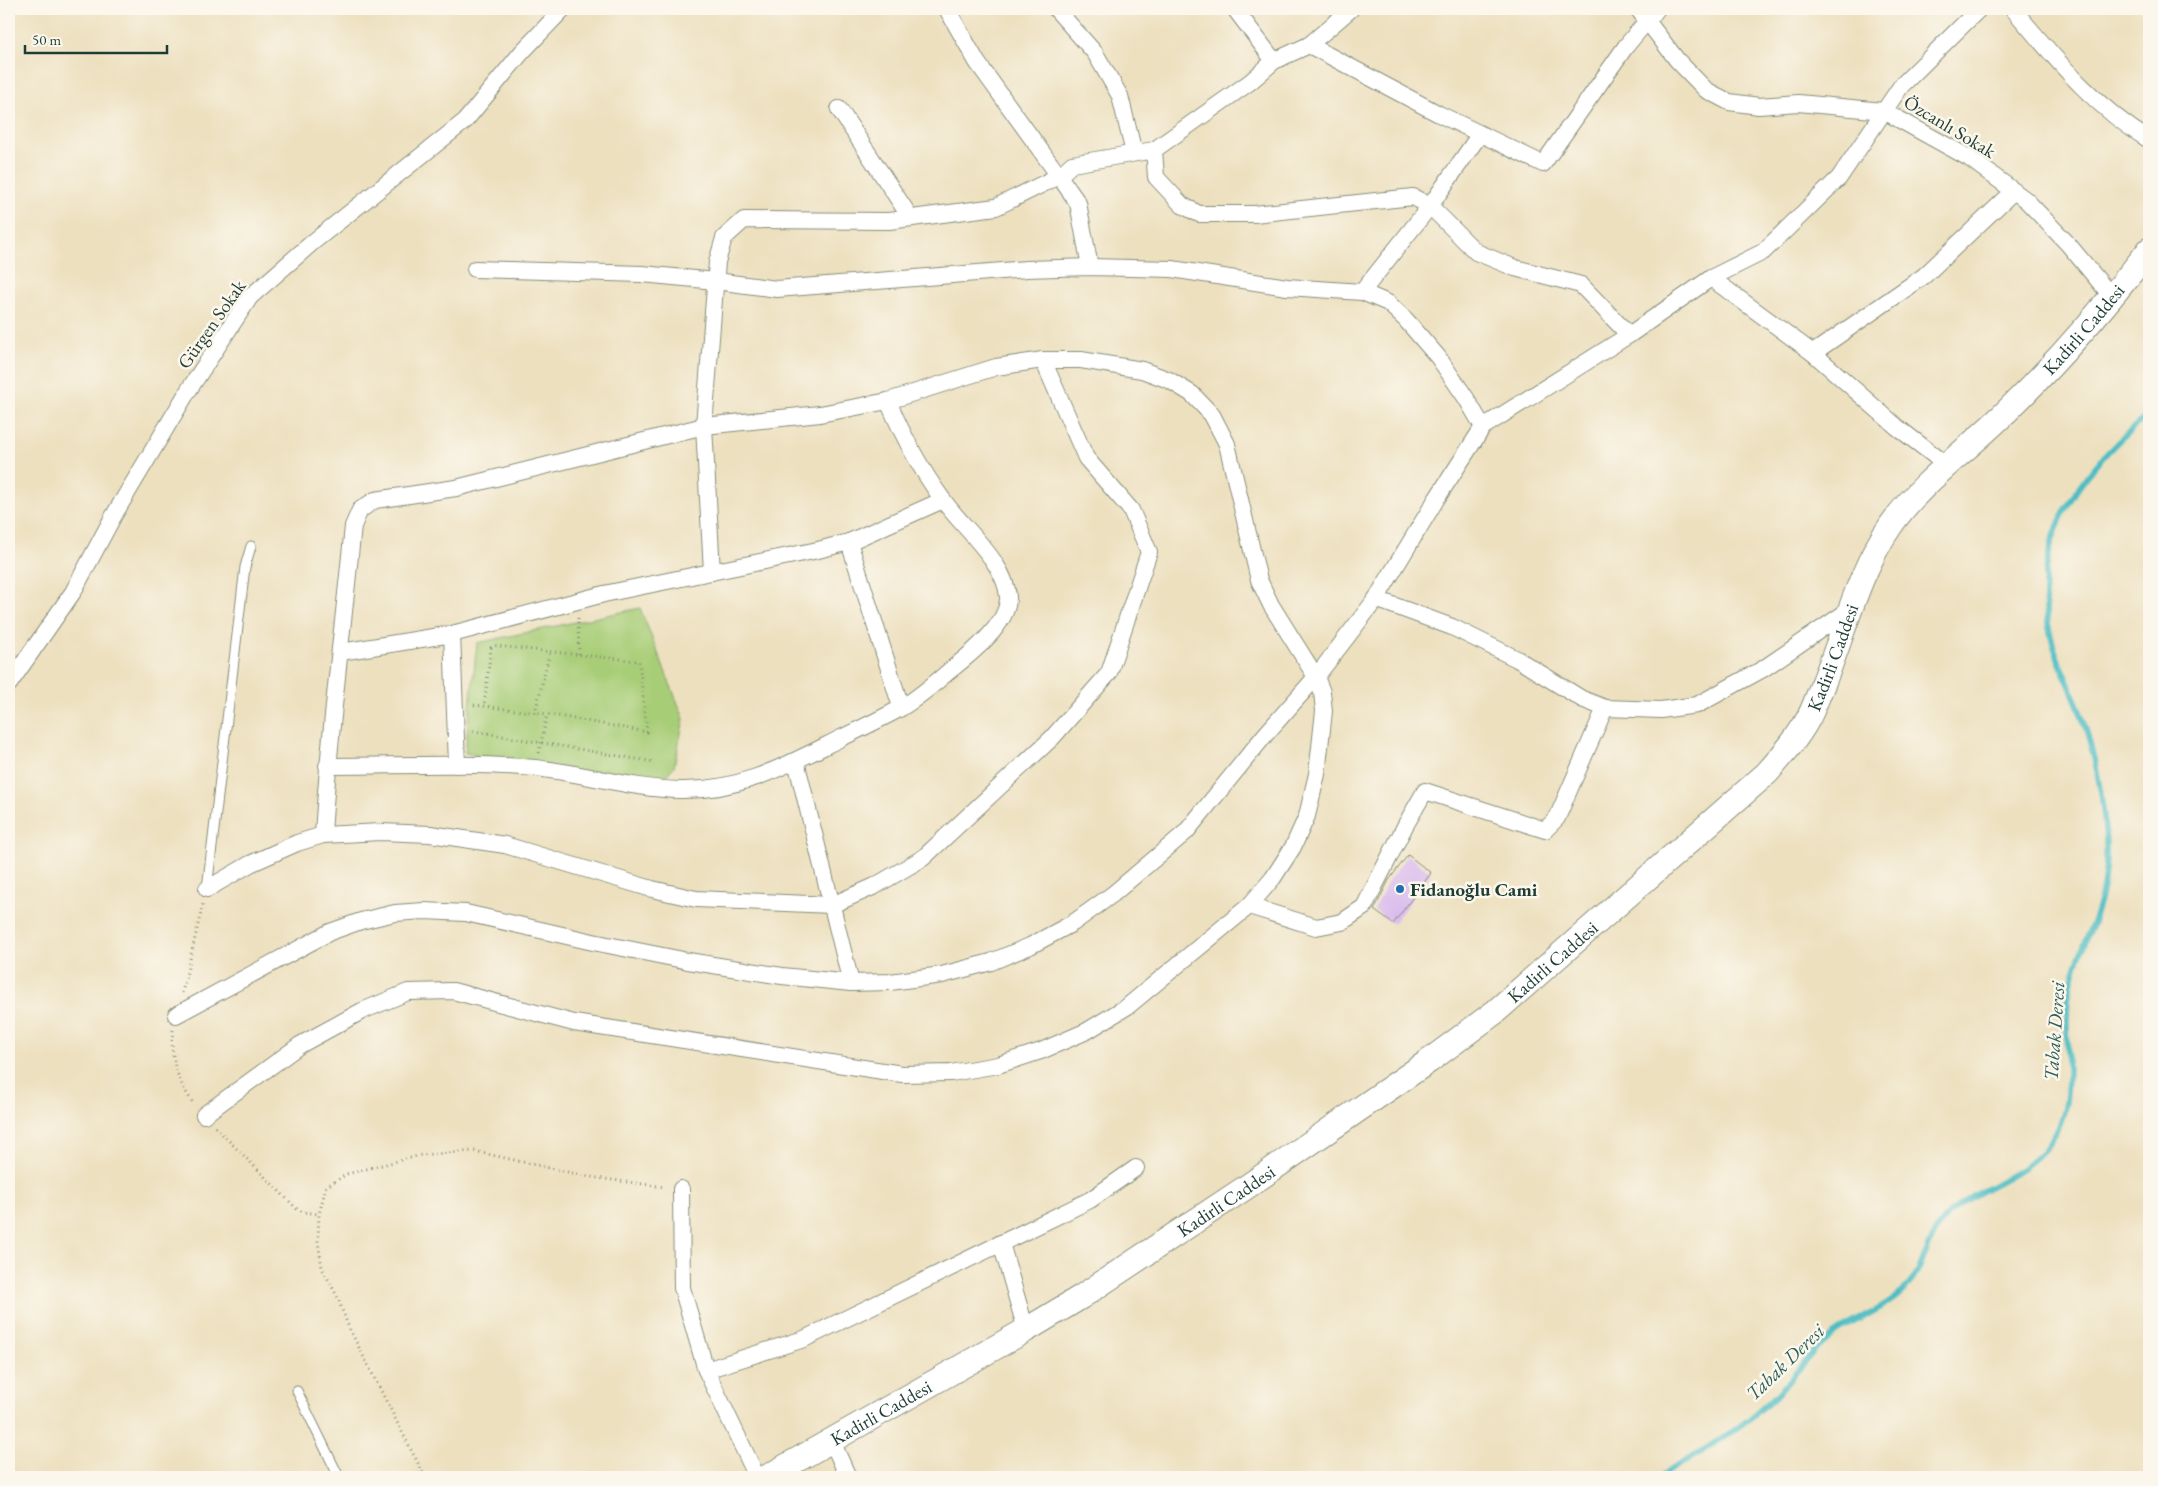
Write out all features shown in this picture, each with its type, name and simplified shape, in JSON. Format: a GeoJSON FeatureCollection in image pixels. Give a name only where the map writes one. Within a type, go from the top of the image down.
{"type":"FeatureCollection","features":[{"type":"Feature","properties":{"kind":"main road","name":"Kadirli Caddesi"},"geometry":{"type":"LineString","coordinates":[[767,1477],[1081,1297],[1248,1186],[1429,1061],[1495,1012],[1767,773],[1790,746],[1809,718],[1875,552],[1906,504],[2042,376],[2112,297],[2149,250]]}},
{"type":"Feature","properties":{"kind":"street","name":"Gürgen Sokak"},"geometry":{"type":"LineString","coordinates":[[9,684],[73,592],[114,515],[173,416],[250,297],[313,242],[465,120],[522,52],[563,9]]}},
{"type":"Feature","properties":{"kind":"street"},"geometry":{"type":"LineString","coordinates":[[947,9],[977,62],[1078,203],[1090,267]]}},
{"type":"Feature","properties":{"kind":"street"},"geometry":{"type":"LineString","coordinates":[[1235,9],[1274,61]]}},
{"type":"Feature","properties":{"kind":"street"},"geometry":{"type":"LineString","coordinates":[[712,572],[704,426],[717,262],[724,238],[744,220],[889,221],[996,207],[1059,176],[1072,164],[1154,150],[1250,82],[1274,61],[1309,45],[1351,9]]}},
{"type":"Feature","properties":{"kind":"street"},"geometry":{"type":"LineString","coordinates":[[1309,45],[1439,114],[1543,164],[1626,46],[1642,15],[1657,9]]}},
{"type":"Feature","properties":{"kind":"street"},"geometry":{"type":"LineString","coordinates":[[176,1015],[330,932],[361,921],[395,913],[424,911],[466,913],[593,942],[697,962],[782,976],[850,983],[890,982],[942,975],[983,964],[1030,946],[1073,923],[1134,878],[1186,832],[1265,735],[1316,677],[1376,599],[1437,498],[1483,427],[1629,335],[1711,278],[1763,252],[1839,178],[1901,86],[1979,9]]}},
{"type":"Feature","properties":{"kind":"street"},"geometry":{"type":"LineString","coordinates":[[2013,9],[2089,96],[2131,129],[2149,140]]}},
{"type":"Feature","properties":{"kind":"street"},"geometry":{"type":"LineString","coordinates":[[1064,11],[1095,53],[1120,96],[1134,154]]}},
{"type":"Feature","properties":{"kind":"street","name":"Özcanlı Sokak"},"geometry":{"type":"LineString","coordinates":[[1642,15],[1677,60],[1706,90],[1729,102],[1759,106],[1798,103],[1884,111],[1970,158],[2026,200],[2068,244],[2112,297]]}},
{"type":"Feature","properties":{"kind":"street"},"geometry":{"type":"LineString","coordinates":[[839,109],[910,217]]}},
{"type":"Feature","properties":{"kind":"street"},"geometry":{"type":"LineString","coordinates":[[1362,292],[1430,206],[1480,134]]}},
{"type":"Feature","properties":{"kind":"street"},"geometry":{"type":"LineString","coordinates":[[1154,150],[1156,177],[1182,204],[1200,214],[1254,214],[1413,197],[1430,206],[1476,252],[1515,268],[1581,285],[1629,335]]}},
{"type":"Feature","properties":{"kind":"street"},"geometry":{"type":"LineString","coordinates":[[1813,353],[1924,276],[2014,191]]}},
{"type":"Feature","properties":{"kind":"street"},"geometry":{"type":"LineString","coordinates":[[475,269],[642,274],[777,289],[1027,269],[1090,267],[1172,269],[1287,287],[1362,292],[1388,303],[1406,320],[1438,357],[1483,427]]}},
{"type":"Feature","properties":{"kind":"street"},"geometry":{"type":"LineString","coordinates":[[1711,278],[1813,353],[1897,427],[1948,466]]}},
{"type":"Feature","properties":{"kind":"street"},"geometry":{"type":"LineString","coordinates":[[207,889],[272,853],[323,835],[381,832],[430,834],[505,845],[652,889],[696,899],[832,905],[875,886],[923,858],[1052,738],[1108,673],[1149,552],[1131,510],[1086,458],[1043,360]]}},
{"type":"Feature","properties":{"kind":"street"},"geometry":{"type":"LineString","coordinates":[[204,1115],[300,1045],[362,1011],[408,992],[453,991],[574,1023],[902,1074],[951,1073],[998,1065],[1040,1051],[1087,1031],[1128,1006],[1249,906],[1274,878],[1293,847],[1306,816],[1317,774],[1324,711],[1322,692],[1316,677],[1271,605],[1259,580],[1227,444],[1212,416],[1192,394],[1169,380],[1142,370],[1081,360],[1043,360],[996,367],[888,402],[820,414],[704,426],[456,488],[375,500],[360,510],[352,526],[341,652],[327,766],[323,835]]}},
{"type":"Feature","properties":{"kind":"street"},"geometry":{"type":"LineString","coordinates":[[327,766],[457,765],[536,768],[647,787],[684,790],[715,788],[749,781],[796,761],[902,708],[930,688],[992,632],[1004,617],[1008,601],[1006,584],[997,566],[943,500],[904,440],[888,402]]}},
{"type":"Feature","properties":{"kind":"street"},"geometry":{"type":"LineString","coordinates":[[341,652],[452,634],[578,601],[818,550],[849,542],[943,500]]}},
{"type":"Feature","properties":{"kind":"street"},"geometry":{"type":"LineString","coordinates":[[849,542],[902,708]]}},
{"type":"Feature","properties":{"kind":"street"},"geometry":{"type":"LineString","coordinates":[[1376,599],[1452,626],[1517,658],[1582,699],[1605,708],[1661,710],[1698,705],[1763,668],[1852,608]]}},
{"type":"Feature","properties":{"kind":"street"},"geometry":{"type":"LineString","coordinates":[[452,634],[457,765]]}},
{"type":"Feature","properties":{"kind":"street"},"geometry":{"type":"LineString","coordinates":[[1249,906],[1316,927],[1342,922],[1364,907],[1405,826],[1426,791],[1545,830],[1557,818],[1605,708]]}},
{"type":"Feature","properties":{"kind":"street"},"geometry":{"type":"LineString","coordinates":[[796,761],[850,983]]}},
{"type":"Feature","properties":{"kind":"street"},"geometry":{"type":"LineString","coordinates":[[706,1370],[804,1338],[1090,1200],[1136,1168]]}},
{"type":"Feature","properties":{"kind":"street"},"geometry":{"type":"LineString","coordinates":[[681,1189],[682,1288],[706,1370],[757,1477]]}},
{"type":"Feature","properties":{"kind":"street"},"geometry":{"type":"LineString","coordinates":[[1001,1244],[1026,1330]]}},
{"type":"Feature","properties":{"kind":"street"},"geometry":{"type":"LineString","coordinates":[[832,1441],[848,1477]]}},
{"type":"Feature","properties":{"kind":"lane"},"geometry":{"type":"LineString","coordinates":[[207,889],[245,567],[252,546]]}},
{"type":"Feature","properties":{"kind":"lane"},"geometry":{"type":"LineString","coordinates":[[297,1391],[338,1477]]}},
{"type":"Feature","properties":{"kind":"path"},"geometry":{"type":"LineString","coordinates":[[578,601],[579,654]]}},
{"type":"Feature","properties":{"kind":"path"},"geometry":{"type":"LineString","coordinates":[[474,705],[547,714],[647,732],[639,661],[496,646],[491,648],[484,706]]}},
{"type":"Feature","properties":{"kind":"path"},"geometry":{"type":"LineString","coordinates":[[535,713],[550,651]]}},
{"type":"Feature","properties":{"kind":"path"},"geometry":{"type":"LineString","coordinates":[[536,768],[547,714]]}},
{"type":"Feature","properties":{"kind":"path"},"geometry":{"type":"LineString","coordinates":[[473,731],[540,744],[654,762]]}},
{"type":"Feature","properties":{"kind":"path"},"geometry":{"type":"LineString","coordinates":[[207,889],[172,1033],[172,1047],[177,1074],[193,1103],[297,1209],[311,1214],[319,1214]]}},
{"type":"Feature","properties":{"kind":"path"},"geometry":{"type":"LineString","coordinates":[[425,1477],[349,1328],[337,1296],[322,1268],[318,1241],[319,1214],[326,1187],[347,1174],[421,1155],[474,1151],[590,1177],[681,1189]]}},
{"type":"Feature","properties":{"kind":"green space"},"geometry":{"type":"Polygon","coordinates":[[[640,608],[684,719],[674,766],[656,788],[465,753],[477,643],[640,608]]]}},
{"type":"Feature","properties":{"kind":"building","name":"Fidanoğlu Cami"},"geometry":{"type":"Polygon","coordinates":[[[1408,855],[1431,873],[1393,924],[1374,910],[1389,880],[1408,855]]]}},
{"type":"Feature","properties":{"kind":"waterway","name":"Tabak Deresi"},"geometry":{"type":"LineString","coordinates":[[1659,1477],[1746,1422],[1779,1392],[1825,1341],[1835,1333],[1898,1296],[1914,1278],[1931,1240],[1949,1214],[1962,1203],[2007,1178],[2035,1159],[2057,1131],[2063,1116],[2068,1084],[2068,1001],[2072,978],[2101,897],[2106,861],[2106,843],[2101,794],[2091,745],[2078,705],[2054,647],[2046,611],[2045,577],[2051,546],[2062,516],[2078,488],[2122,437],[2149,414]]}},
{"type":"Feature","properties":{"kind":"place","name":"Fidanoğlu Cami"},"geometry":{"type":"Point","coordinates":[1400,889]}}]}
